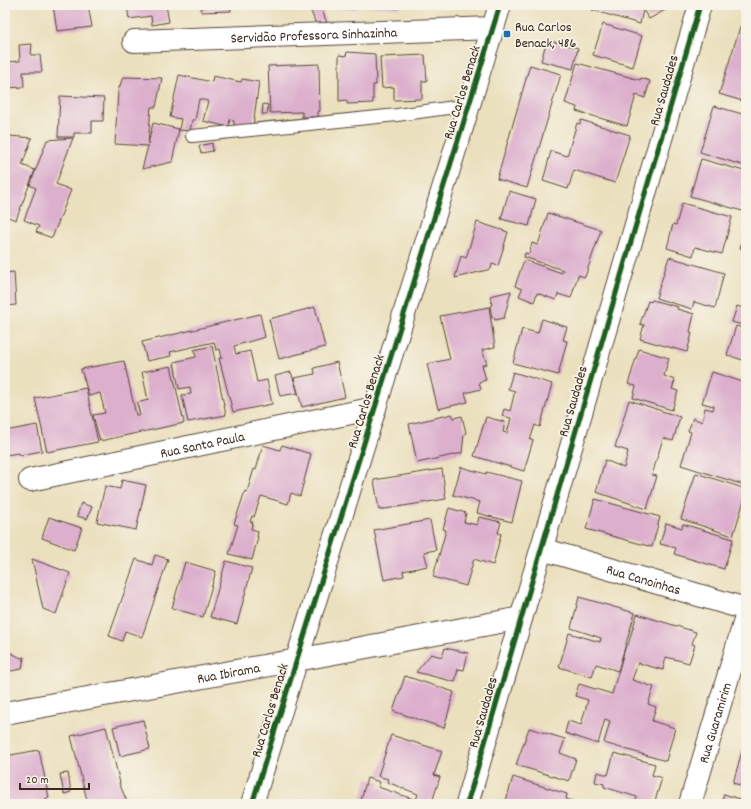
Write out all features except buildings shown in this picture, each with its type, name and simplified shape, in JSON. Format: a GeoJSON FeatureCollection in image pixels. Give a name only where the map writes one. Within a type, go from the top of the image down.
{"type":"FeatureCollection","features":[{"type":"Feature","properties":{"kind":"street","name":"Rua Carlos Benack"},"geometry":{"type":"LineString","coordinates":[[252,804],[500,5]]}},
{"type":"Feature","properties":{"kind":"street","name":"Rua Saudades"},"geometry":{"type":"LineString","coordinates":[[467,804],[700,5]]}},
{"type":"Feature","properties":{"kind":"street","name":"Servidão Professora Sinhazinha"},"geometry":{"type":"LineString","coordinates":[[134,41],[493,28]]}},
{"type":"Feature","properties":{"kind":"street","name":"Rua Santa Paula"},"geometry":{"type":"LineString","coordinates":[[30,480],[375,408]]}},
{"type":"Feature","properties":{"kind":"street","name":"Rua Canoinhas"},"geometry":{"type":"LineString","coordinates":[[542,549],[746,609]]}},
{"type":"Feature","properties":{"kind":"street","name":"Rua Guaramirim"},"geometry":{"type":"LineString","coordinates":[[690,804],[746,617]]}},
{"type":"Feature","properties":{"kind":"street","name":"Rua Ibirama"},"geometry":{"type":"LineString","coordinates":[[5,713],[522,618]]}},
{"type":"Feature","properties":{"kind":"lane"},"geometry":{"type":"LineString","coordinates":[[192,136],[397,115],[469,105]]}},
{"type":"Feature","properties":{"kind":"cycle path"},"geometry":{"type":"LineString","coordinates":[[252,804],[500,5]]}},
{"type":"Feature","properties":{"kind":"cycle path"},"geometry":{"type":"LineString","coordinates":[[467,804],[700,5]]}},
{"type":"Feature","properties":{"kind":"place","name":"Rua Carlos Benack, 486"},"geometry":{"type":"Point","coordinates":[507,34]}}]}
